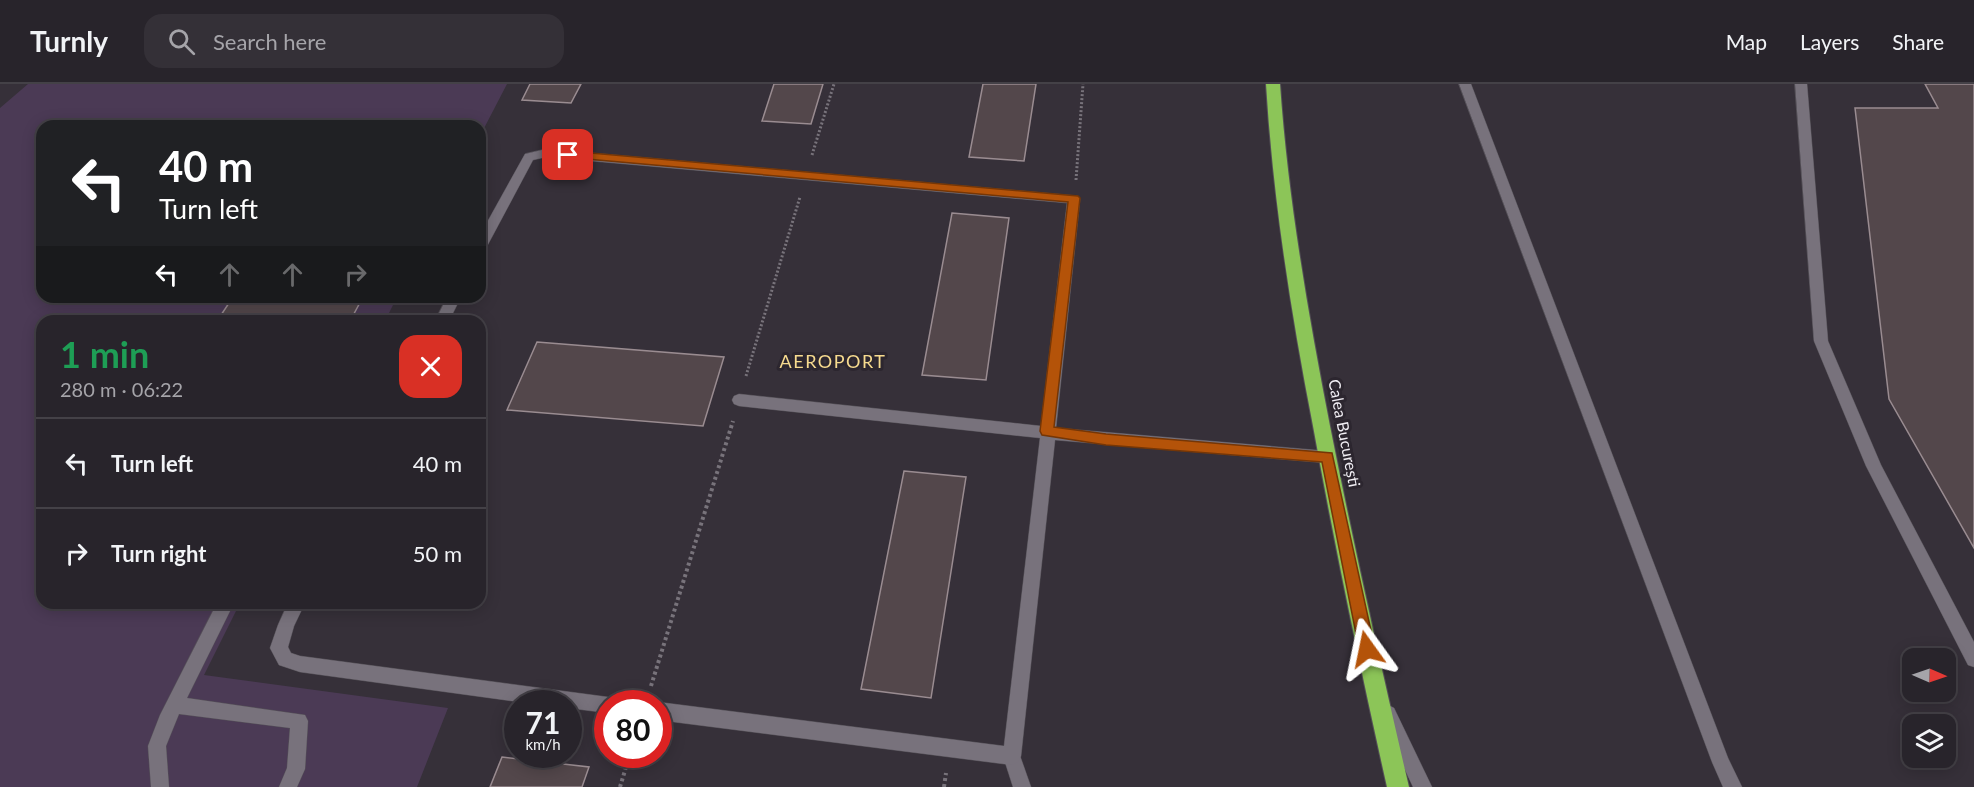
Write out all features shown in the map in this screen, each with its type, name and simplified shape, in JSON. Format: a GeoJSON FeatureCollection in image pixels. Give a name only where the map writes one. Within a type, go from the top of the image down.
{"type":"FeatureCollection","features":[{"type":"Feature","properties":{"kind":"highway","name":"Calea București"},"geometry":{"type":"LineString","coordinates":[[1272,84],[1278,157],[1299,307],[1327,457],[1398,787]]}},
{"type":"Feature","properties":{"kind":"street"},"geometry":{"type":"LineString","coordinates":[[1465,84],[1721,762],[1733,787]]}},
{"type":"Feature","properties":{"kind":"street"},"geometry":{"type":"LineString","coordinates":[[1801,84],[1821,341],[1874,466],[1974,659]]}},
{"type":"Feature","properties":{"kind":"street"},"geometry":{"type":"LineString","coordinates":[[486,236],[529,157],[546,153],[1074,198],[1012,756],[1022,787]]}},
{"type":"Feature","properties":{"kind":"street"},"geometry":{"type":"LineString","coordinates":[[739,400],[1106,439],[1327,457]]}},
{"type":"Feature","properties":{"kind":"street"},"geometry":{"type":"LineString","coordinates":[[160,787],[157,746],[166,721],[223,609]]}},
{"type":"Feature","properties":{"kind":"street"},"geometry":{"type":"LineString","coordinates":[[294,609],[279,648],[285,659],[300,664],[594,703]]}},
{"type":"Feature","properties":{"kind":"street"},"geometry":{"type":"LineString","coordinates":[[1376,690],[1423,787]]}},
{"type":"Feature","properties":{"kind":"street"},"geometry":{"type":"LineString","coordinates":[[175,705],[298,721],[296,769],[288,787]]}},
{"type":"Feature","properties":{"kind":"street"},"geometry":{"type":"LineString","coordinates":[[672,713],[1012,756]]}},
{"type":"Feature","properties":{"kind":"path"},"geometry":{"type":"LineString","coordinates":[[650,690],[834,84]]}},
{"type":"Feature","properties":{"kind":"path"},"geometry":{"type":"LineString","coordinates":[[1074,198],[1083,84]]}},
{"type":"Feature","properties":{"kind":"path"},"geometry":{"type":"LineString","coordinates":[[620,787],[626,768]]}},
{"type":"Feature","properties":{"kind":"shaded area"},"geometry":{"type":"Polygon","coordinates":[[[28,84],[507,84],[486,124],[486,120],[36,120],[36,303],[394,303],[388,315],[36,315],[36,609],[237,609],[204,675],[448,708],[417,787],[0,787],[0,108],[28,84]]]}},
{"type":"Feature","properties":{"kind":"building"},"geometry":{"type":"Polygon","coordinates":[[[530,84],[581,84],[571,103],[522,100],[530,84]]]}},
{"type":"Feature","properties":{"kind":"building"},"geometry":{"type":"Polygon","coordinates":[[[774,84],[823,84],[811,124],[762,121],[774,84]]]}},
{"type":"Feature","properties":{"kind":"building"},"geometry":{"type":"Polygon","coordinates":[[[983,84],[1036,84],[1024,161],[969,157],[983,84]]]}},
{"type":"Feature","properties":{"kind":"building"},"geometry":{"type":"Polygon","coordinates":[[[1925,84],[1974,84],[1974,548],[1889,399],[1855,108],[1938,108],[1925,84]]]}},
{"type":"Feature","properties":{"kind":"building"},"geometry":{"type":"Polygon","coordinates":[[[952,213],[1009,218],[986,380],[922,375],[952,213]]]}},
{"type":"Feature","properties":{"kind":"building"},"geometry":{"type":"Polygon","coordinates":[[[229,303],[360,303],[353,315],[221,315],[229,303]]]}},
{"type":"Feature","properties":{"kind":"building"},"geometry":{"type":"Polygon","coordinates":[[[537,342],[724,357],[703,426],[507,410],[537,342]]]}},
{"type":"Feature","properties":{"kind":"building"},"geometry":{"type":"Polygon","coordinates":[[[904,471],[966,477],[931,698],[861,689],[904,471]]]}},
{"type":"Feature","properties":{"kind":"building"},"geometry":{"type":"Polygon","coordinates":[[[502,757],[504,757],[504,768],[589,767],[582,787],[490,787],[502,757]]]}},
{"type":"Feature","properties":{"kind":"district","name":"AEROPORT"},"geometry":{"type":"Point","coordinates":[833,361]}},
{"type":"Feature","properties":{"kind":"route"},"geometry":{"type":"LineString","coordinates":[[568,155],[1074,198],[1047,431],[1106,439],[1327,457],[1367,649]]}}]}
